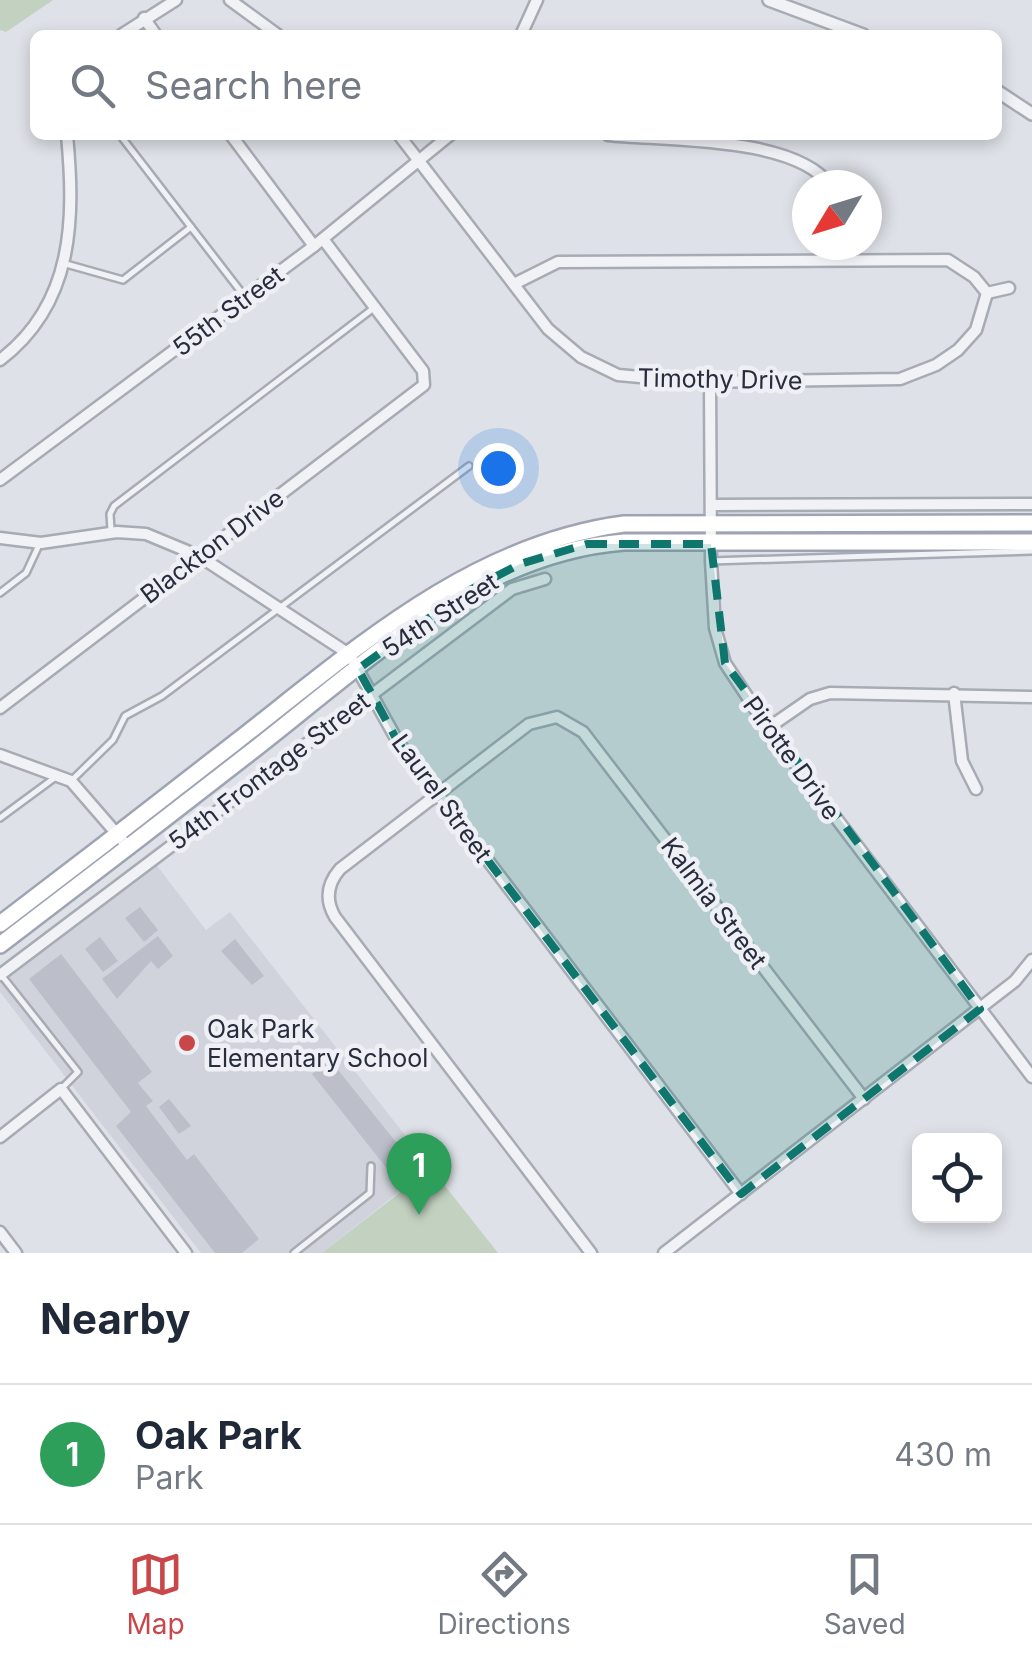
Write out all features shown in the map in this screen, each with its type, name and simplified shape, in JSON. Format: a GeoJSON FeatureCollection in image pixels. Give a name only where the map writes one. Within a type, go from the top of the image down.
{"type":"FeatureCollection","features":[{"type":"Feature","properties":{"kind":"main road","name":"54th Street"},"geometry":{"type":"LineString","coordinates":[[0,945],[348,654],[456,580],[514,550],[579,530],[624,524],[1032,523]]}},
{"type":"Feature","properties":{"kind":"main road","name":"54th Street"},"geometry":{"type":"LineString","coordinates":[[0,924],[124,841],[462,594],[520,564],[587,544],[1032,542]]}},
{"type":"Feature","properties":{"kind":"street"},"geometry":{"type":"LineString","coordinates":[[128,30],[176,0]]}},
{"type":"Feature","properties":{"kind":"street"},"geometry":{"type":"LineString","coordinates":[[230,0],[271,30]]}},
{"type":"Feature","properties":{"kind":"street"},"geometry":{"type":"LineString","coordinates":[[523,30],[536,0]]}},
{"type":"Feature","properties":{"kind":"street"},"geometry":{"type":"LineString","coordinates":[[769,0],[850,30]]}},
{"type":"Feature","properties":{"kind":"street"},"geometry":{"type":"LineString","coordinates":[[144,18],[152,30]]}},
{"type":"Feature","properties":{"kind":"street"},"geometry":{"type":"LineString","coordinates":[[1002,94],[1032,114]]}},
{"type":"Feature","properties":{"kind":"street"},"geometry":{"type":"LineString","coordinates":[[0,360],[43,313],[66,264],[74,204],[68,140]]}},
{"type":"Feature","properties":{"kind":"street"},"geometry":{"type":"LineString","coordinates":[[235,140],[376,306]]}},
{"type":"Feature","properties":{"kind":"street","name":"Timothy Drive"},"geometry":{"type":"LineString","coordinates":[[403,140],[548,329],[594,364],[642,380],[900,379],[936,366],[958,350],[976,330],[987,294]]}},
{"type":"Feature","properties":{"kind":"street","name":"55th Street"},"geometry":{"type":"LineString","coordinates":[[0,480],[319,242],[445,140]]}},
{"type":"Feature","properties":{"kind":"street"},"geometry":{"type":"LineString","coordinates":[[655,140],[787,154],[816,170]]}},
{"type":"Feature","properties":{"kind":"street"},"geometry":{"type":"LineString","coordinates":[[514,284],[558,262],[846,260]]}},
{"type":"Feature","properties":{"kind":"street"},"geometry":{"type":"LineString","coordinates":[[882,260],[948,260],[974,276],[987,294],[1008,288]]}},
{"type":"Feature","properties":{"kind":"street","name":"Blackton Drive"},"geometry":{"type":"LineString","coordinates":[[0,708],[424,385],[423,371],[376,306]]}},
{"type":"Feature","properties":{"kind":"street","name":"Pirotte Drive"},"geometry":{"type":"LineString","coordinates":[[710,382],[714,505],[710,522],[711,561],[715,628],[725,663],[768,728],[1032,1077]]}},
{"type":"Feature","properties":{"kind":"street"},"geometry":{"type":"LineString","coordinates":[[714,505],[1032,504]]}},
{"type":"Feature","properties":{"kind":"street","name":"Laurel Street"},"geometry":{"type":"LineString","coordinates":[[0,538],[41,543],[112,533],[146,534],[199,556],[348,654],[398,742],[741,1194]]}},
{"type":"Feature","properties":{"kind":"street","name":"54th Frontage Street"},"geometry":{"type":"LineString","coordinates":[[0,974],[512,590],[545,580]]}},
{"type":"Feature","properties":{"kind":"street"},"geometry":{"type":"LineString","coordinates":[[768,728],[810,699],[830,693],[954,693],[1032,698]]}},
{"type":"Feature","properties":{"kind":"street"},"geometry":{"type":"LineString","coordinates":[[954,693],[962,761],[976,789]]}},
{"type":"Feature","properties":{"kind":"street","name":"Kalmia Street"},"geometry":{"type":"LineString","coordinates":[[438,795],[529,724],[556,717],[583,732],[864,1099]]}},
{"type":"Feature","properties":{"kind":"street"},"geometry":{"type":"LineString","coordinates":[[0,755],[72,782],[124,841]]}},
{"type":"Feature","properties":{"kind":"street"},"geometry":{"type":"LineString","coordinates":[[438,795],[340,869],[328,894],[335,917],[591,1253]]}},
{"type":"Feature","properties":{"kind":"street"},"geometry":{"type":"LineString","coordinates":[[664,1253],[1015,981],[1032,960]]}},
{"type":"Feature","properties":{"kind":"street"},"geometry":{"type":"LineString","coordinates":[[0,1137],[61,1089],[186,1253]]}},
{"type":"Feature","properties":{"kind":"street"},"geometry":{"type":"LineString","coordinates":[[0,1232],[16,1253]]}},
{"type":"Feature","properties":{"kind":"lane"},"geometry":{"type":"LineString","coordinates":[[124,140],[244,297]]}},
{"type":"Feature","properties":{"kind":"lane"},"geometry":{"type":"LineString","coordinates":[[66,264],[123,280],[191,227]]}},
{"type":"Feature","properties":{"kind":"lane"},"geometry":{"type":"LineString","coordinates":[[112,533],[110,514],[114,506],[376,306]]}},
{"type":"Feature","properties":{"kind":"lane"},"geometry":{"type":"LineString","coordinates":[[72,782],[112,740],[125,716],[162,696],[469,466]]}},
{"type":"Feature","properties":{"kind":"lane"},"geometry":{"type":"LineString","coordinates":[[0,592],[26,573],[41,543]]}},
{"type":"Feature","properties":{"kind":"lane"},"geometry":{"type":"LineString","coordinates":[[711,561],[1032,552]]}},
{"type":"Feature","properties":{"kind":"lane"},"geometry":{"type":"LineString","coordinates":[[0,818],[59,774]]}},
{"type":"Feature","properties":{"kind":"lane"},"geometry":{"type":"LineString","coordinates":[[0,974],[78,1072],[61,1089]]}},
{"type":"Feature","properties":{"kind":"lane"},"geometry":{"type":"LineString","coordinates":[[294,1253],[370,1193],[371,1166]]}},
{"type":"Feature","properties":{"kind":"highlighted area"},"geometry":{"type":"Polygon","coordinates":[[[587,544],[711,544],[725,663],[980,1009],[741,1194],[398,742],[358,669],[462,594],[520,564],[587,544]]]}},
{"type":"Feature","properties":{"kind":"shaded area","name":"Oak Park Elementary School"},"geometry":{"type":"Polygon","coordinates":[[[155,863],[206,930],[230,912],[430,1167],[322,1253],[201,1253],[0,992],[0,981],[155,863]]]}},
{"type":"Feature","properties":{"kind":"green space"},"geometry":{"type":"Polygon","coordinates":[[[0,0],[53,0],[6,32],[0,30],[0,0]]]}},
{"type":"Feature","properties":{"kind":"green space"},"geometry":{"type":"Polygon","coordinates":[[[430,1167],[498,1253],[322,1253],[421,1176],[430,1167]]]}},
{"type":"Feature","properties":{"kind":"building"},"geometry":{"type":"Polygon","coordinates":[[[140,907],[158,930],[144,942],[125,918],[140,907]]]}},
{"type":"Feature","properties":{"kind":"building"},"geometry":{"type":"Polygon","coordinates":[[[158,936],[173,956],[158,969],[151,961],[117,999],[102,979],[158,936]]]}},
{"type":"Feature","properties":{"kind":"building"},"geometry":{"type":"Polygon","coordinates":[[[100,937],[118,961],[103,972],[85,949],[100,937]]]}},
{"type":"Feature","properties":{"kind":"building"},"geometry":{"type":"Polygon","coordinates":[[[235,939],[264,976],[252,985],[221,951],[235,939]]]}},
{"type":"Feature","properties":{"kind":"building"},"geometry":{"type":"Polygon","coordinates":[[[61,954],[152,1072],[138,1083],[153,1101],[146,1106],[187,1160],[194,1154],[259,1239],[242,1253],[215,1253],[116,1126],[131,1112],[29,979],[61,954]]]}},
{"type":"Feature","properties":{"kind":"building"},"geometry":{"type":"Polygon","coordinates":[[[330,1060],[416,1167],[396,1180],[312,1074],[330,1060]]]}},
{"type":"Feature","properties":{"kind":"building"},"geometry":{"type":"Polygon","coordinates":[[[169,1099],[191,1126],[179,1134],[159,1107],[169,1099]]]}},
{"type":"Feature","properties":{"kind":"place","name":"Oak Park Elementary School"},"geometry":{"type":"Point","coordinates":[187,1043]}},
{"type":"Feature","properties":{"kind":"place","name":"Oak Park"},"geometry":{"type":"Point","coordinates":[419,1215]}}]}
